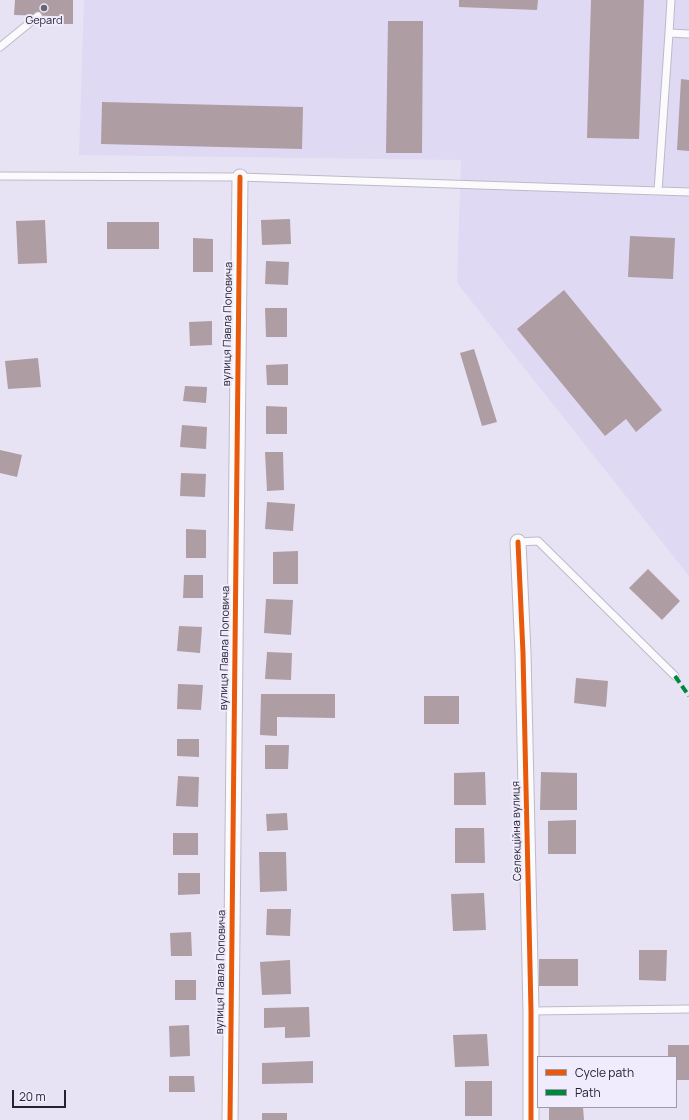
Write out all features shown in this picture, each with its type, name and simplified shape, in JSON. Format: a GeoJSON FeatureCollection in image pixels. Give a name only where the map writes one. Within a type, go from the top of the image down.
{"type":"FeatureCollection","features":[{"type":"Feature","properties":{"kind":"street","name":"вулиця Павла Поповича"},"geometry":{"type":"LineString","coordinates":[[230,1120],[240,177]]}},
{"type":"Feature","properties":{"kind":"street","name":"Селекційна вулиця"},"geometry":{"type":"LineString","coordinates":[[518,542],[524,653],[531,1011],[531,1120]]}},
{"type":"Feature","properties":{"kind":"lane"},"geometry":{"type":"LineString","coordinates":[[658,191],[671,0]]}},
{"type":"Feature","properties":{"kind":"lane"},"geometry":{"type":"LineString","coordinates":[[0,48],[38,16]]}},
{"type":"Feature","properties":{"kind":"lane"},"geometry":{"type":"LineString","coordinates":[[669,33],[689,34]]}},
{"type":"Feature","properties":{"kind":"lane"},"geometry":{"type":"LineString","coordinates":[[0,176],[240,177],[689,192]]}},
{"type":"Feature","properties":{"kind":"lane"},"geometry":{"type":"LineString","coordinates":[[518,542],[538,541],[675,676]]}},
{"type":"Feature","properties":{"kind":"lane"},"geometry":{"type":"LineString","coordinates":[[531,1011],[689,1009]]}},
{"type":"Feature","properties":{"kind":"shaded area"},"geometry":{"type":"Polygon","coordinates":[[[84,0],[689,0],[689,576],[457,283],[461,160],[79,155],[84,0]]]}},
{"type":"Feature","properties":{"kind":"building","name":"Gepard"},"geometry":{"type":"Polygon","coordinates":[[[15,0],[73,0],[73,24],[52,24],[52,16],[14,15],[15,0]]]}},
{"type":"Feature","properties":{"kind":"building"},"geometry":{"type":"Polygon","coordinates":[[[459,0],[538,0],[537,10],[459,7],[459,0]]]}},
{"type":"Feature","properties":{"kind":"building"},"geometry":{"type":"Polygon","coordinates":[[[591,0],[644,0],[639,139],[587,138],[591,0]]]}},
{"type":"Feature","properties":{"kind":"building"},"geometry":{"type":"Polygon","coordinates":[[[388,21],[423,21],[422,153],[386,153],[388,21]]]}},
{"type":"Feature","properties":{"kind":"building"},"geometry":{"type":"Polygon","coordinates":[[[681,79],[689,80],[689,151],[677,150],[681,79]]]}},
{"type":"Feature","properties":{"kind":"building"},"geometry":{"type":"Polygon","coordinates":[[[102,102],[303,107],[302,149],[101,144],[102,102]]]}},
{"type":"Feature","properties":{"kind":"building"},"geometry":{"type":"Polygon","coordinates":[[[290,219],[291,244],[262,245],[261,220],[290,219]]]}},
{"type":"Feature","properties":{"kind":"building"},"geometry":{"type":"Polygon","coordinates":[[[45,220],[47,263],[18,264],[16,221],[45,220]]]}},
{"type":"Feature","properties":{"kind":"building"},"geometry":{"type":"Polygon","coordinates":[[[107,222],[159,222],[159,249],[107,249],[107,222]]]}},
{"type":"Feature","properties":{"kind":"building"},"geometry":{"type":"Polygon","coordinates":[[[630,236],[675,238],[673,279],[628,277],[630,236]]]}},
{"type":"Feature","properties":{"kind":"building"},"geometry":{"type":"Polygon","coordinates":[[[193,238],[213,239],[213,272],[193,272],[193,238]]]}},
{"type":"Feature","properties":{"kind":"building"},"geometry":{"type":"Polygon","coordinates":[[[266,261],[289,262],[288,285],[265,284],[266,261]]]}},
{"type":"Feature","properties":{"kind":"building"},"geometry":{"type":"Polygon","coordinates":[[[564,290],[662,410],[636,432],[626,419],[605,436],[517,329],[564,290]]]}},
{"type":"Feature","properties":{"kind":"building"},"geometry":{"type":"Polygon","coordinates":[[[265,308],[287,308],[287,337],[266,337],[265,308]]]}},
{"type":"Feature","properties":{"kind":"building"},"geometry":{"type":"Polygon","coordinates":[[[212,321],[212,345],[190,346],[189,322],[212,321]]]}},
{"type":"Feature","properties":{"kind":"building"},"geometry":{"type":"Polygon","coordinates":[[[474,349],[497,422],[482,426],[460,353],[474,349]]]}},
{"type":"Feature","properties":{"kind":"building"},"geometry":{"type":"Polygon","coordinates":[[[38,358],[41,387],[8,389],[5,361],[38,358]]]}},
{"type":"Feature","properties":{"kind":"building"},"geometry":{"type":"Polygon","coordinates":[[[288,364],[288,385],[267,385],[266,365],[288,364]]]}},
{"type":"Feature","properties":{"kind":"building"},"geometry":{"type":"Polygon","coordinates":[[[185,386],[207,387],[206,403],[183,401],[185,386]]]}},
{"type":"Feature","properties":{"kind":"building"},"geometry":{"type":"Polygon","coordinates":[[[266,406],[287,407],[287,434],[266,434],[266,406]]]}},
{"type":"Feature","properties":{"kind":"building"},"geometry":{"type":"Polygon","coordinates":[[[182,425],[207,427],[206,449],[180,447],[182,425]]]}},
{"type":"Feature","properties":{"kind":"building"},"geometry":{"type":"Polygon","coordinates":[[[0,450],[22,455],[17,477],[0,473],[0,450]]]}},
{"type":"Feature","properties":{"kind":"building"},"geometry":{"type":"Polygon","coordinates":[[[265,452],[283,452],[284,490],[267,491],[265,452]]]}},
{"type":"Feature","properties":{"kind":"building"},"geometry":{"type":"Polygon","coordinates":[[[181,473],[206,474],[205,497],[180,496],[181,473]]]}},
{"type":"Feature","properties":{"kind":"building"},"geometry":{"type":"Polygon","coordinates":[[[267,502],[295,504],[293,531],[265,529],[267,502]]]}},
{"type":"Feature","properties":{"kind":"building"},"geometry":{"type":"Polygon","coordinates":[[[186,529],[206,530],[206,558],[186,558],[186,529]]]}},
{"type":"Feature","properties":{"kind":"building"},"geometry":{"type":"Polygon","coordinates":[[[298,551],[298,584],[273,584],[273,552],[298,551]]]}},
{"type":"Feature","properties":{"kind":"building"},"geometry":{"type":"Polygon","coordinates":[[[648,569],[680,601],[662,620],[629,588],[648,569]]]}},
{"type":"Feature","properties":{"kind":"building"},"geometry":{"type":"Polygon","coordinates":[[[184,575],[203,575],[203,598],[183,598],[184,575]]]}},
{"type":"Feature","properties":{"kind":"building"},"geometry":{"type":"Polygon","coordinates":[[[266,599],[293,600],[291,635],[264,633],[266,599]]]}},
{"type":"Feature","properties":{"kind":"building"},"geometry":{"type":"Polygon","coordinates":[[[179,626],[202,627],[200,653],[177,651],[179,626]]]}},
{"type":"Feature","properties":{"kind":"building"},"geometry":{"type":"Polygon","coordinates":[[[267,652],[292,653],[291,680],[265,679],[267,652]]]}},
{"type":"Feature","properties":{"kind":"building"},"geometry":{"type":"Polygon","coordinates":[[[576,678],[608,681],[606,707],[574,703],[576,678]]]}},
{"type":"Feature","properties":{"kind":"building"},"geometry":{"type":"Polygon","coordinates":[[[178,684],[203,685],[201,710],[177,709],[178,684]]]}},
{"type":"Feature","properties":{"kind":"building"},"geometry":{"type":"Polygon","coordinates":[[[261,694],[335,694],[335,718],[277,717],[277,736],[260,735],[261,694]]]}},
{"type":"Feature","properties":{"kind":"building"},"geometry":{"type":"Polygon","coordinates":[[[424,696],[459,696],[459,724],[424,724],[424,696]]]}},
{"type":"Feature","properties":{"kind":"building"},"geometry":{"type":"Polygon","coordinates":[[[177,739],[199,739],[199,757],[177,756],[177,739]]]}},
{"type":"Feature","properties":{"kind":"building"},"geometry":{"type":"Polygon","coordinates":[[[265,745],[289,745],[288,769],[265,769],[265,745]]]}},
{"type":"Feature","properties":{"kind":"building"},"geometry":{"type":"Polygon","coordinates":[[[485,772],[486,805],[454,805],[454,773],[485,772]]]}},
{"type":"Feature","properties":{"kind":"building"},"geometry":{"type":"Polygon","coordinates":[[[541,772],[577,773],[577,810],[540,810],[541,772]]]}},
{"type":"Feature","properties":{"kind":"building"},"geometry":{"type":"Polygon","coordinates":[[[178,776],[199,777],[198,807],[176,806],[178,776]]]}},
{"type":"Feature","properties":{"kind":"building"},"geometry":{"type":"Polygon","coordinates":[[[287,813],[288,830],[267,831],[266,814],[287,813]]]}},
{"type":"Feature","properties":{"kind":"building"},"geometry":{"type":"Polygon","coordinates":[[[576,820],[576,854],[548,854],[548,821],[576,820]]]}},
{"type":"Feature","properties":{"kind":"building"},"geometry":{"type":"Polygon","coordinates":[[[455,828],[484,828],[485,863],[455,863],[455,828]]]}},
{"type":"Feature","properties":{"kind":"building"},"geometry":{"type":"Polygon","coordinates":[[[173,833],[198,833],[198,855],[173,855],[173,833]]]}},
{"type":"Feature","properties":{"kind":"building"},"geometry":{"type":"Polygon","coordinates":[[[259,852],[286,852],[287,891],[260,892],[259,852]]]}},
{"type":"Feature","properties":{"kind":"building"},"geometry":{"type":"Polygon","coordinates":[[[178,873],[200,873],[200,894],[178,895],[178,873]]]}},
{"type":"Feature","properties":{"kind":"building"},"geometry":{"type":"Polygon","coordinates":[[[484,893],[486,930],[453,931],[451,894],[484,893]]]}},
{"type":"Feature","properties":{"kind":"building"},"geometry":{"type":"Polygon","coordinates":[[[267,909],[291,909],[290,936],[266,935],[267,909]]]}},
{"type":"Feature","properties":{"kind":"building"},"geometry":{"type":"Polygon","coordinates":[[[191,932],[192,956],[171,956],[170,933],[191,932]]]}},
{"type":"Feature","properties":{"kind":"building"},"geometry":{"type":"Polygon","coordinates":[[[639,950],[667,950],[666,981],[639,980],[639,950]]]}},
{"type":"Feature","properties":{"kind":"building"},"geometry":{"type":"Polygon","coordinates":[[[539,959],[578,959],[578,986],[539,986],[539,959]]]}},
{"type":"Feature","properties":{"kind":"building"},"geometry":{"type":"Polygon","coordinates":[[[290,960],[291,994],[262,995],[260,962],[290,960]]]}},
{"type":"Feature","properties":{"kind":"building"},"geometry":{"type":"Polygon","coordinates":[[[175,980],[196,980],[196,1000],[175,1000],[175,980]]]}},
{"type":"Feature","properties":{"kind":"building"},"geometry":{"type":"Polygon","coordinates":[[[309,1007],[310,1037],[285,1038],[285,1027],[264,1028],[264,1008],[309,1007]]]}},
{"type":"Feature","properties":{"kind":"building"},"geometry":{"type":"Polygon","coordinates":[[[189,1025],[190,1056],[170,1057],[169,1026],[189,1025]]]}},
{"type":"Feature","properties":{"kind":"building"},"geometry":{"type":"Polygon","coordinates":[[[487,1034],[489,1066],[455,1067],[453,1035],[487,1034]]]}},
{"type":"Feature","properties":{"kind":"building"},"geometry":{"type":"Polygon","coordinates":[[[668,1045],[689,1045],[689,1080],[677,1080],[677,1056],[668,1056],[668,1045]]]}},
{"type":"Feature","properties":{"kind":"building"},"geometry":{"type":"Polygon","coordinates":[[[313,1061],[313,1083],[262,1084],[262,1063],[313,1061]]]}},
{"type":"Feature","properties":{"kind":"building"},"geometry":{"type":"Polygon","coordinates":[[[169,1076],[194,1076],[195,1092],[169,1092],[169,1076]]]}},
{"type":"Feature","properties":{"kind":"building"},"geometry":{"type":"Polygon","coordinates":[[[465,1081],[492,1081],[492,1116],[465,1116],[465,1081]]]}},
{"type":"Feature","properties":{"kind":"building"},"geometry":{"type":"Polygon","coordinates":[[[549,1108],[583,1108],[584,1120],[549,1120],[549,1108]]]}},
{"type":"Feature","properties":{"kind":"building"},"geometry":{"type":"Polygon","coordinates":[[[262,1113],[287,1113],[287,1120],[262,1120],[262,1113]]]}},
{"type":"Feature","properties":{"kind":"marked path"},"geometry":{"type":"LineString","coordinates":[[675,676],[689,696]]}},
{"type":"Feature","properties":{"kind":"cycle path"},"geometry":{"type":"LineString","coordinates":[[230,1120],[240,177]]}},
{"type":"Feature","properties":{"kind":"cycle path"},"geometry":{"type":"LineString","coordinates":[[518,542],[523,653],[531,1011],[531,1120]]}},
{"type":"Feature","properties":{"kind":"place","name":"Gepard"},"geometry":{"type":"Point","coordinates":[44,8]}}]}
